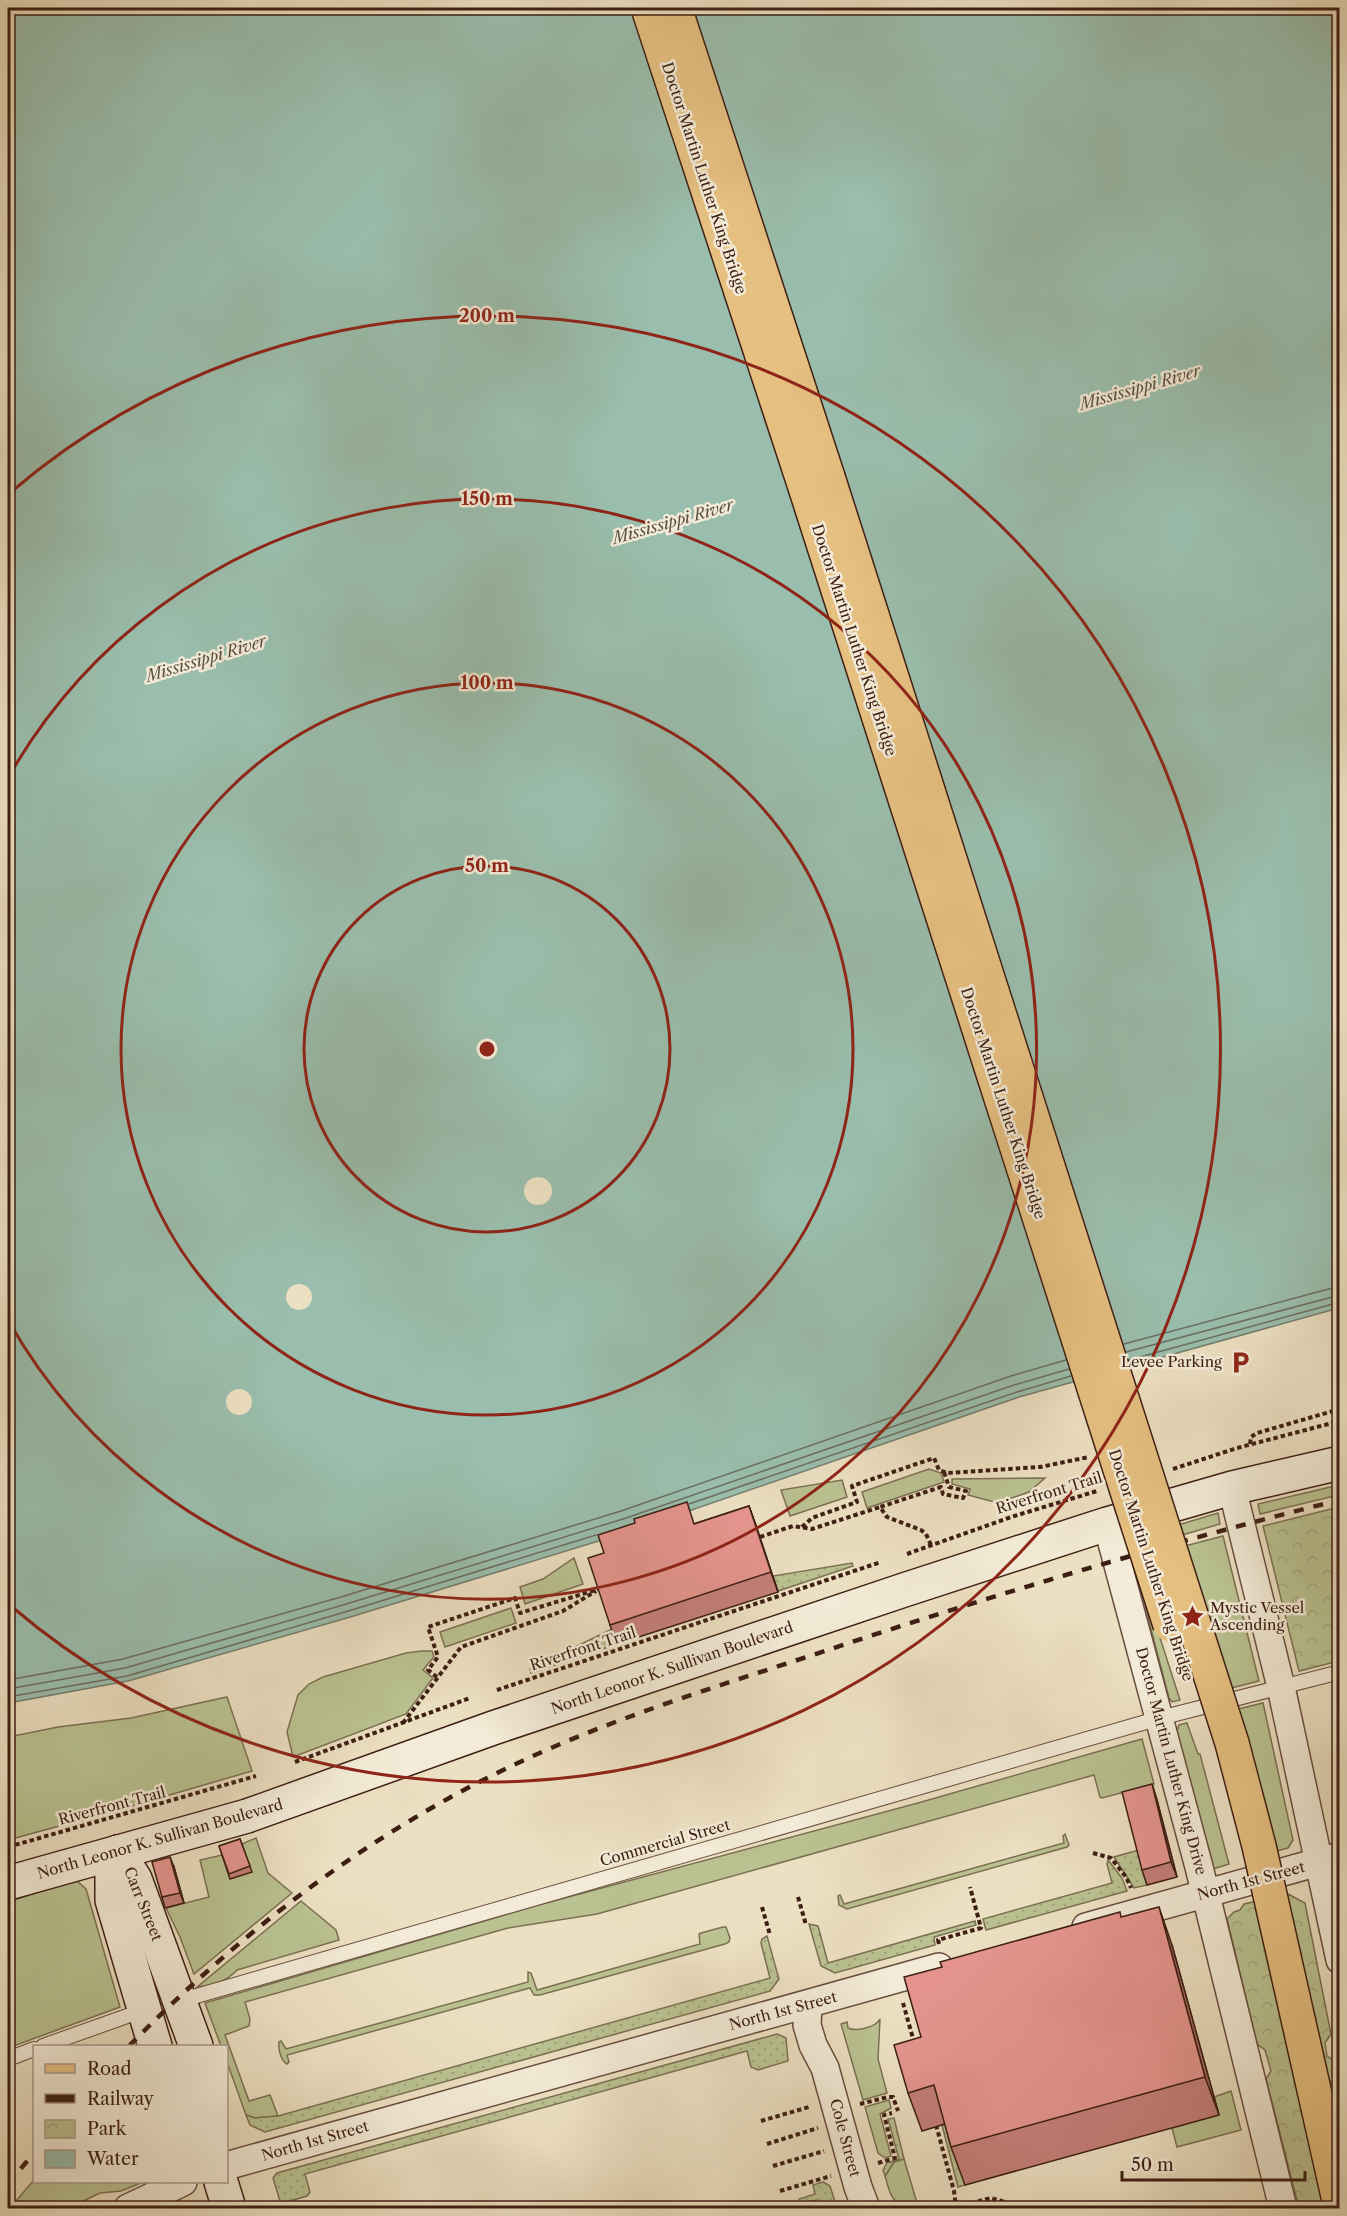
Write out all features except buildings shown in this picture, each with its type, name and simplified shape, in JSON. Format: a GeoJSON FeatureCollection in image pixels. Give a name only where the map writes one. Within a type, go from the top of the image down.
{"type":"FeatureCollection","features":[{"type":"Feature","properties":{"kind":"main road","name":"Doctor Martin Luther King Bridge"},"geometry":{"type":"LineString","coordinates":[[648,8],[804,484],[1223,1792],[1242,1862],[1319,2208]]}},
{"type":"Feature","properties":{"kind":"main road","name":"Doctor Martin Luther King Bridge"},"geometry":{"type":"LineString","coordinates":[[675,8],[836,500],[1232,1743],[1256,1835],[1340,2205]]}},
{"type":"Feature","properties":{"kind":"street","name":"North Leonor K. Sullivan Boulevard"},"geometry":{"type":"LineString","coordinates":[[8,1883],[247,1816],[493,1728],[914,1586],[1107,1524],[1232,1488],[1340,1463]]}},
{"type":"Feature","properties":{"kind":"street"},"geometry":{"type":"LineString","coordinates":[[1232,1488],[1281,1687],[1329,1859],[1340,1960]]}},
{"type":"Feature","properties":{"kind":"street","name":"Doctor Martin Luther King Drive"},"geometry":{"type":"LineString","coordinates":[[1107,1524],[1160,1718],[1283,2208]]}},
{"type":"Feature","properties":{"kind":"street","name":"Carr Street"},"geometry":{"type":"LineString","coordinates":[[118,1852],[135,1880],[196,2045]]}},
{"type":"Feature","properties":{"kind":"street","name":"Carr Street"},"geometry":{"type":"LineString","coordinates":[[118,1852],[112,1875],[112,1900],[155,2045]]}},
{"type":"Feature","properties":{"kind":"street","name":"North 1st Street"},"geometry":{"type":"LineString","coordinates":[[1059,1934],[1329,1859]]}},
{"type":"Feature","properties":{"kind":"street","name":"North 1st Street"},"geometry":{"type":"LineString","coordinates":[[228,2165],[808,2004],[951,1954]]}},
{"type":"Feature","properties":{"kind":"street","name":"Cole Street"},"geometry":{"type":"LineString","coordinates":[[808,2004],[821,2021],[827,2041],[825,2068],[866,2208]]}},
{"type":"Feature","properties":{"kind":"street"},"geometry":{"type":"LineString","coordinates":[[128,2208],[179,2183]]}},
{"type":"Feature","properties":{"kind":"street"},"geometry":{"type":"LineString","coordinates":[[222,2183],[228,2208]]}},
{"type":"Feature","properties":{"kind":"lane","name":"Commercial Street"},"geometry":{"type":"LineString","coordinates":[[179,2001],[1160,1718],[1340,1672]]}},
{"type":"Feature","properties":{"kind":"lane"},"geometry":{"type":"LineString","coordinates":[[46,2045],[144,2010]]}},
{"type":"Feature","properties":{"kind":"lane"},"geometry":{"type":"LineString","coordinates":[[8,2059],[33,2049]]}},
{"type":"Feature","properties":{"kind":"path"},"geometry":{"type":"LineString","coordinates":[[1250,1444],[1251,1437],[1257,1433],[1340,1409]]}},
{"type":"Feature","properties":{"kind":"path"},"geometry":{"type":"LineString","coordinates":[[1168,1470],[1250,1444],[1340,1421]]}},
{"type":"Feature","properties":{"kind":"path"},"geometry":{"type":"LineString","coordinates":[[802,1527],[807,1520],[857,1502],[852,1486],[934,1458],[939,1470],[944,1472],[1059,1465],[1089,1456]]}},
{"type":"Feature","properties":{"kind":"path"},"geometry":{"type":"LineString","coordinates":[[760,1537],[793,1526],[816,1528],[941,1487],[944,1494],[963,1498],[966,1491],[949,1487],[944,1472]]}},
{"type":"Feature","properties":{"kind":"path","name":"Riverfront Trail"},"geometry":{"type":"LineString","coordinates":[[907,1554],[1104,1488]]}},
{"type":"Feature","properties":{"kind":"path"},"geometry":{"type":"LineString","coordinates":[[880,1507],[888,1517],[921,1530],[931,1545]]}},
{"type":"Feature","properties":{"kind":"path","name":"Riverfront Trail"},"geometry":{"type":"LineString","coordinates":[[497,1690],[881,1562]]}},
{"type":"Feature","properties":{"kind":"path"},"geometry":{"type":"LineString","coordinates":[[403,1723],[464,1645],[563,1611],[599,1589],[520,1613],[515,1598],[428,1627],[438,1657],[428,1670],[437,1677]]}},
{"type":"Feature","properties":{"kind":"path"},"geometry":{"type":"LineString","coordinates":[[295,1762],[470,1698]]}},
{"type":"Feature","properties":{"kind":"path","name":"Riverfront Trail"},"geometry":{"type":"LineString","coordinates":[[8,1847],[256,1776]]}},
{"type":"Feature","properties":{"kind":"path"},"geometry":{"type":"LineString","coordinates":[[1093,1853],[1111,1858],[1126,1877],[1133,1894]]}},
{"type":"Feature","properties":{"kind":"path"},"geometry":{"type":"LineString","coordinates":[[951,1954],[938,1940],[981,1928],[970,1887]]}},
{"type":"Feature","properties":{"kind":"path"},"geometry":{"type":"LineString","coordinates":[[798,1897],[806,1925]]}},
{"type":"Feature","properties":{"kind":"path"},"geometry":{"type":"LineString","coordinates":[[762,1907],[770,1935]]}},
{"type":"Feature","properties":{"kind":"path"},"geometry":{"type":"LineString","coordinates":[[903,2001],[917,2052]]}},
{"type":"Feature","properties":{"kind":"path"},"geometry":{"type":"LineString","coordinates":[[860,2104],[893,2097],[898,2111]]}},
{"type":"Feature","properties":{"kind":"path"},"geometry":{"type":"LineString","coordinates":[[761,2121],[812,2106]]}},
{"type":"Feature","properties":{"kind":"path"},"geometry":{"type":"LineString","coordinates":[[877,2163],[895,2158],[884,2115],[892,2113]]}},
{"type":"Feature","properties":{"kind":"path"},"geometry":{"type":"LineString","coordinates":[[936,2124],[954,2191],[956,2208],[991,2198],[1026,2208]]}},
{"type":"Feature","properties":{"kind":"path"},"geometry":{"type":"LineString","coordinates":[[767,2144],[818,2128]]}},
{"type":"Feature","properties":{"kind":"path"},"geometry":{"type":"LineString","coordinates":[[773,2166],[825,2151]]}},
{"type":"Feature","properties":{"kind":"path"},"geometry":{"type":"LineString","coordinates":[[780,2191],[831,2176]]}},
{"type":"Feature","properties":{"kind":"green space"},"geometry":{"type":"Polygon","coordinates":[[[929,1469],[941,1473],[944,1482],[867,1508],[862,1492],[929,1469]]]}},
{"type":"Feature","properties":{"kind":"green space"},"geometry":{"type":"Polygon","coordinates":[[[1045,1478],[1029,1492],[998,1503],[968,1495],[970,1489],[952,1484],[952,1479],[1045,1478]]]}},
{"type":"Feature","properties":{"kind":"green space"},"geometry":{"type":"Polygon","coordinates":[[[842,1480],[847,1497],[790,1516],[781,1490],[842,1480]]]}},
{"type":"Feature","properties":{"kind":"green space"},"geometry":{"type":"Polygon","coordinates":[[[1339,1485],[1339,1495],[1260,1514],[1258,1504],[1339,1485]]]}},
{"type":"Feature","properties":{"kind":"green space"},"geometry":{"type":"Polygon","coordinates":[[[1339,1507],[1339,1661],[1299,1671],[1263,1526],[1339,1507]]]}},
{"type":"Feature","properties":{"kind":"green space"},"geometry":{"type":"Polygon","coordinates":[[[1218,1513],[1220,1524],[1182,1535],[1178,1525],[1218,1513]]]}},
{"type":"Feature","properties":{"kind":"green space"},"geometry":{"type":"Polygon","coordinates":[[[1223,1536],[1259,1681],[1231,1688],[1185,1546],[1223,1536]]]}},
{"type":"Feature","properties":{"kind":"green space"},"geometry":{"type":"Polygon","coordinates":[[[574,1558],[583,1584],[525,1604],[520,1587],[543,1579],[574,1558]]]}},
{"type":"Feature","properties":{"kind":"green space"},"geometry":{"type":"Polygon","coordinates":[[[1133,1560],[1135,1560],[1180,1700],[1172,1702],[1169,1698],[1133,1560]]]}},
{"type":"Feature","properties":{"kind":"green space"},"geometry":{"type":"Polygon","coordinates":[[[852,1563],[853,1566],[778,1591],[773,1576],[852,1563]]]}},
{"type":"Feature","properties":{"kind":"green space"},"geometry":{"type":"Polygon","coordinates":[[[511,1608],[516,1623],[445,1647],[440,1632],[511,1608]]]}},
{"type":"Feature","properties":{"kind":"green space"},"geometry":{"type":"Polygon","coordinates":[[[612,1629],[617,1644],[531,1673],[530,1669],[612,1629]]]}},
{"type":"Feature","properties":{"kind":"green space"},"geometry":{"type":"Polygon","coordinates":[[[432,1651],[434,1657],[423,1670],[433,1678],[406,1714],[293,1757],[287,1732],[298,1695],[309,1684],[323,1677],[406,1653],[432,1651]]]}},
{"type":"Feature","properties":{"kind":"green space"},"geometry":{"type":"Polygon","coordinates":[[[227,1697],[252,1771],[104,1814],[101,1808],[88,1812],[89,1818],[8,1840],[8,1737],[58,1727],[131,1718],[227,1697]]]}},
{"type":"Feature","properties":{"kind":"green space"},"geometry":{"type":"Polygon","coordinates":[[[1263,1703],[1293,1840],[1288,1848],[1276,1851],[1238,1709],[1263,1703]]]}},
{"type":"Feature","properties":{"kind":"green space"},"geometry":{"type":"Polygon","coordinates":[[[1187,1723],[1198,1754],[1200,1754],[1229,1864],[1213,1869],[1177,1731],[1179,1725],[1187,1723]]]}},
{"type":"Feature","properties":{"kind":"green space"},"geometry":{"type":"Polygon","coordinates":[[[1142,1739],[1154,1784],[1102,1798],[1094,1775],[597,1914],[508,1928],[245,2002],[250,2019],[249,2026],[225,2035],[249,2101],[270,2095],[278,2116],[255,2118],[246,2115],[228,2065],[228,2045],[221,2045],[205,2003],[535,1906],[918,1803],[1142,1739]]]}},
{"type":"Feature","properties":{"kind":"green space"},"geometry":{"type":"Polygon","coordinates":[[[1065,1834],[1069,1845],[1067,1847],[847,1909],[839,1905],[838,1896],[840,1895],[844,1904],[1064,1843],[1065,1834]]]}},
{"type":"Feature","properties":{"kind":"green space"},"geometry":{"type":"Polygon","coordinates":[[[256,1838],[268,1873],[292,1893],[194,1974],[166,1908],[209,1897],[200,1860],[222,1855],[251,1871],[242,1844],[256,1838]]]}},
{"type":"Feature","properties":{"kind":"green space"},"geometry":{"type":"Polygon","coordinates":[[[1139,1850],[1147,1885],[1134,1888],[1114,1857],[1139,1850]]]}},
{"type":"Feature","properties":{"kind":"green space"},"geometry":{"type":"Polygon","coordinates":[[[1108,1860],[1122,1878],[1127,1891],[986,1930],[983,1919],[1112,1883],[1108,1860]]]}},
{"type":"Feature","properties":{"kind":"green space"},"geometry":{"type":"Polygon","coordinates":[[[76,1880],[86,1889],[120,2007],[8,2048],[8,1902],[76,1880]]]}},
{"type":"Feature","properties":{"kind":"green space"},"geometry":{"type":"Polygon","coordinates":[[[1288,1894],[1305,1903],[1331,2034],[1325,2043],[1327,2056],[1337,2063],[1339,2074],[1339,2208],[1299,2208],[1266,2079],[1271,2071],[1265,2050],[1257,2044],[1227,1919],[1240,1910],[1244,1904],[1288,1894]]]}},
{"type":"Feature","properties":{"kind":"green space"},"geometry":{"type":"Polygon","coordinates":[[[301,1901],[336,1930],[339,1940],[237,1970],[219,1982],[197,1987],[301,1901]]]}},
{"type":"Feature","properties":{"kind":"green space"},"geometry":{"type":"Polygon","coordinates":[[[975,1921],[976,1925],[934,1937],[935,1945],[835,1973],[821,1966],[809,1924],[818,1926],[828,1963],[975,1921]]]}},
{"type":"Feature","properties":{"kind":"green space"},"geometry":{"type":"Polygon","coordinates":[[[726,1927],[730,1938],[725,1944],[540,1995],[534,1995],[530,1988],[287,2055],[289,2062],[287,2064],[280,2054],[279,2042],[281,2041],[286,2049],[528,1982],[528,1972],[531,1973],[537,1990],[700,1944],[699,1934],[726,1927]]]}},
{"type":"Feature","properties":{"kind":"green space"},"geometry":{"type":"Polygon","coordinates":[[[767,1936],[779,1979],[770,1991],[265,2132],[250,2125],[246,2115],[255,2118],[278,2116],[770,1978],[761,1943],[762,1939],[767,1936]]]}},
{"type":"Feature","properties":{"kind":"green space"},"geometry":{"type":"Polygon","coordinates":[[[880,2019],[878,2059],[887,2093],[863,2100],[841,2024],[847,2022],[848,2028],[861,2029],[880,2019]]]}},
{"type":"Feature","properties":{"kind":"green space"},"geometry":{"type":"Polygon","coordinates":[[[777,2034],[786,2038],[788,2061],[758,2070],[751,2067],[747,2051],[305,2174],[310,2192],[307,2196],[290,2201],[292,2208],[282,2208],[273,2178],[277,2173],[777,2034]]]}},
{"type":"Feature","properties":{"kind":"green space"},"geometry":{"type":"Polygon","coordinates":[[[1231,2091],[1241,2130],[1177,2147],[1172,2128],[1219,2115],[1214,2097],[1231,2091]]]}},
{"type":"Feature","properties":{"kind":"green space"},"geometry":{"type":"Polygon","coordinates":[[[889,2100],[891,2108],[880,2114],[891,2156],[885,2158],[878,2153],[865,2107],[889,2100]]]}},
{"type":"Feature","properties":{"kind":"green space"},"geometry":{"type":"Polygon","coordinates":[[[894,2118],[904,2159],[894,2162],[885,2176],[883,2170],[887,2163],[899,2159],[888,2119],[894,2118]]]}},
{"type":"Feature","properties":{"kind":"green space"},"geometry":{"type":"Polygon","coordinates":[[[948,2124],[965,2185],[958,2187],[942,2125],[948,2124]]]}},
{"type":"Feature","properties":{"kind":"green space"},"geometry":{"type":"Polygon","coordinates":[[[904,2159],[917,2203],[898,2203],[892,2197],[885,2176],[894,2162],[904,2159]]]}},
{"type":"Feature","properties":{"kind":"green space"},"geometry":{"type":"Polygon","coordinates":[[[33,2181],[33,2183],[141,2183],[121,2191],[100,2193],[69,2208],[10,2208],[33,2181]]]}},
{"type":"Feature","properties":{"kind":"green space"},"geometry":{"type":"Polygon","coordinates":[[[823,2182],[830,2186],[837,2208],[820,2208],[817,2200],[799,2204],[799,2199],[815,2194],[813,2185],[823,2182]]]}},
{"type":"Feature","properties":{"kind":"water","name":"Mississippi River"},"geometry":{"type":"Polygon","coordinates":[[[8,8],[1339,8],[1339,1308],[1019,1397],[628,1532],[347,1618],[128,1681],[8,1703],[8,8]]]}},
{"type":"Feature","properties":{"kind":"pier"},"geometry":{"type":"Polygon","coordinates":[[[538,1177],[548,1181],[552,1191],[548,1201],[538,1205],[528,1201],[524,1191],[528,1181],[538,1177]]]}},
{"type":"Feature","properties":{"kind":"pier"},"geometry":{"type":"Polygon","coordinates":[[[299,1284],[309,1287],[312,1297],[309,1307],[299,1310],[289,1307],[286,1297],[289,1287],[299,1284]]]}},
{"type":"Feature","properties":{"kind":"pier"},"geometry":{"type":"Polygon","coordinates":[[[239,1389],[249,1392],[252,1402],[249,1412],[239,1415],[229,1412],[226,1402],[229,1392],[239,1389]]]}},
{"type":"Feature","properties":{"kind":"railway"},"geometry":{"type":"LineString","coordinates":[[130,2045],[169,2006],[254,1931],[345,1863],[441,1803],[535,1755],[669,1703],[912,1622],[1156,1549],[1340,1500]]}},
{"type":"Feature","properties":{"kind":"railway"},"geometry":{"type":"LineString","coordinates":[[8,2184],[33,2154]]}},
{"type":"Feature","properties":{"kind":"place","name":"Levee Parking"},"geometry":{"type":"Point","coordinates":[1240,1362]}},
{"type":"Feature","properties":{"kind":"place","name":"Mystic Vessel Ascending"},"geometry":{"type":"Point","coordinates":[1192,1617]}}]}
